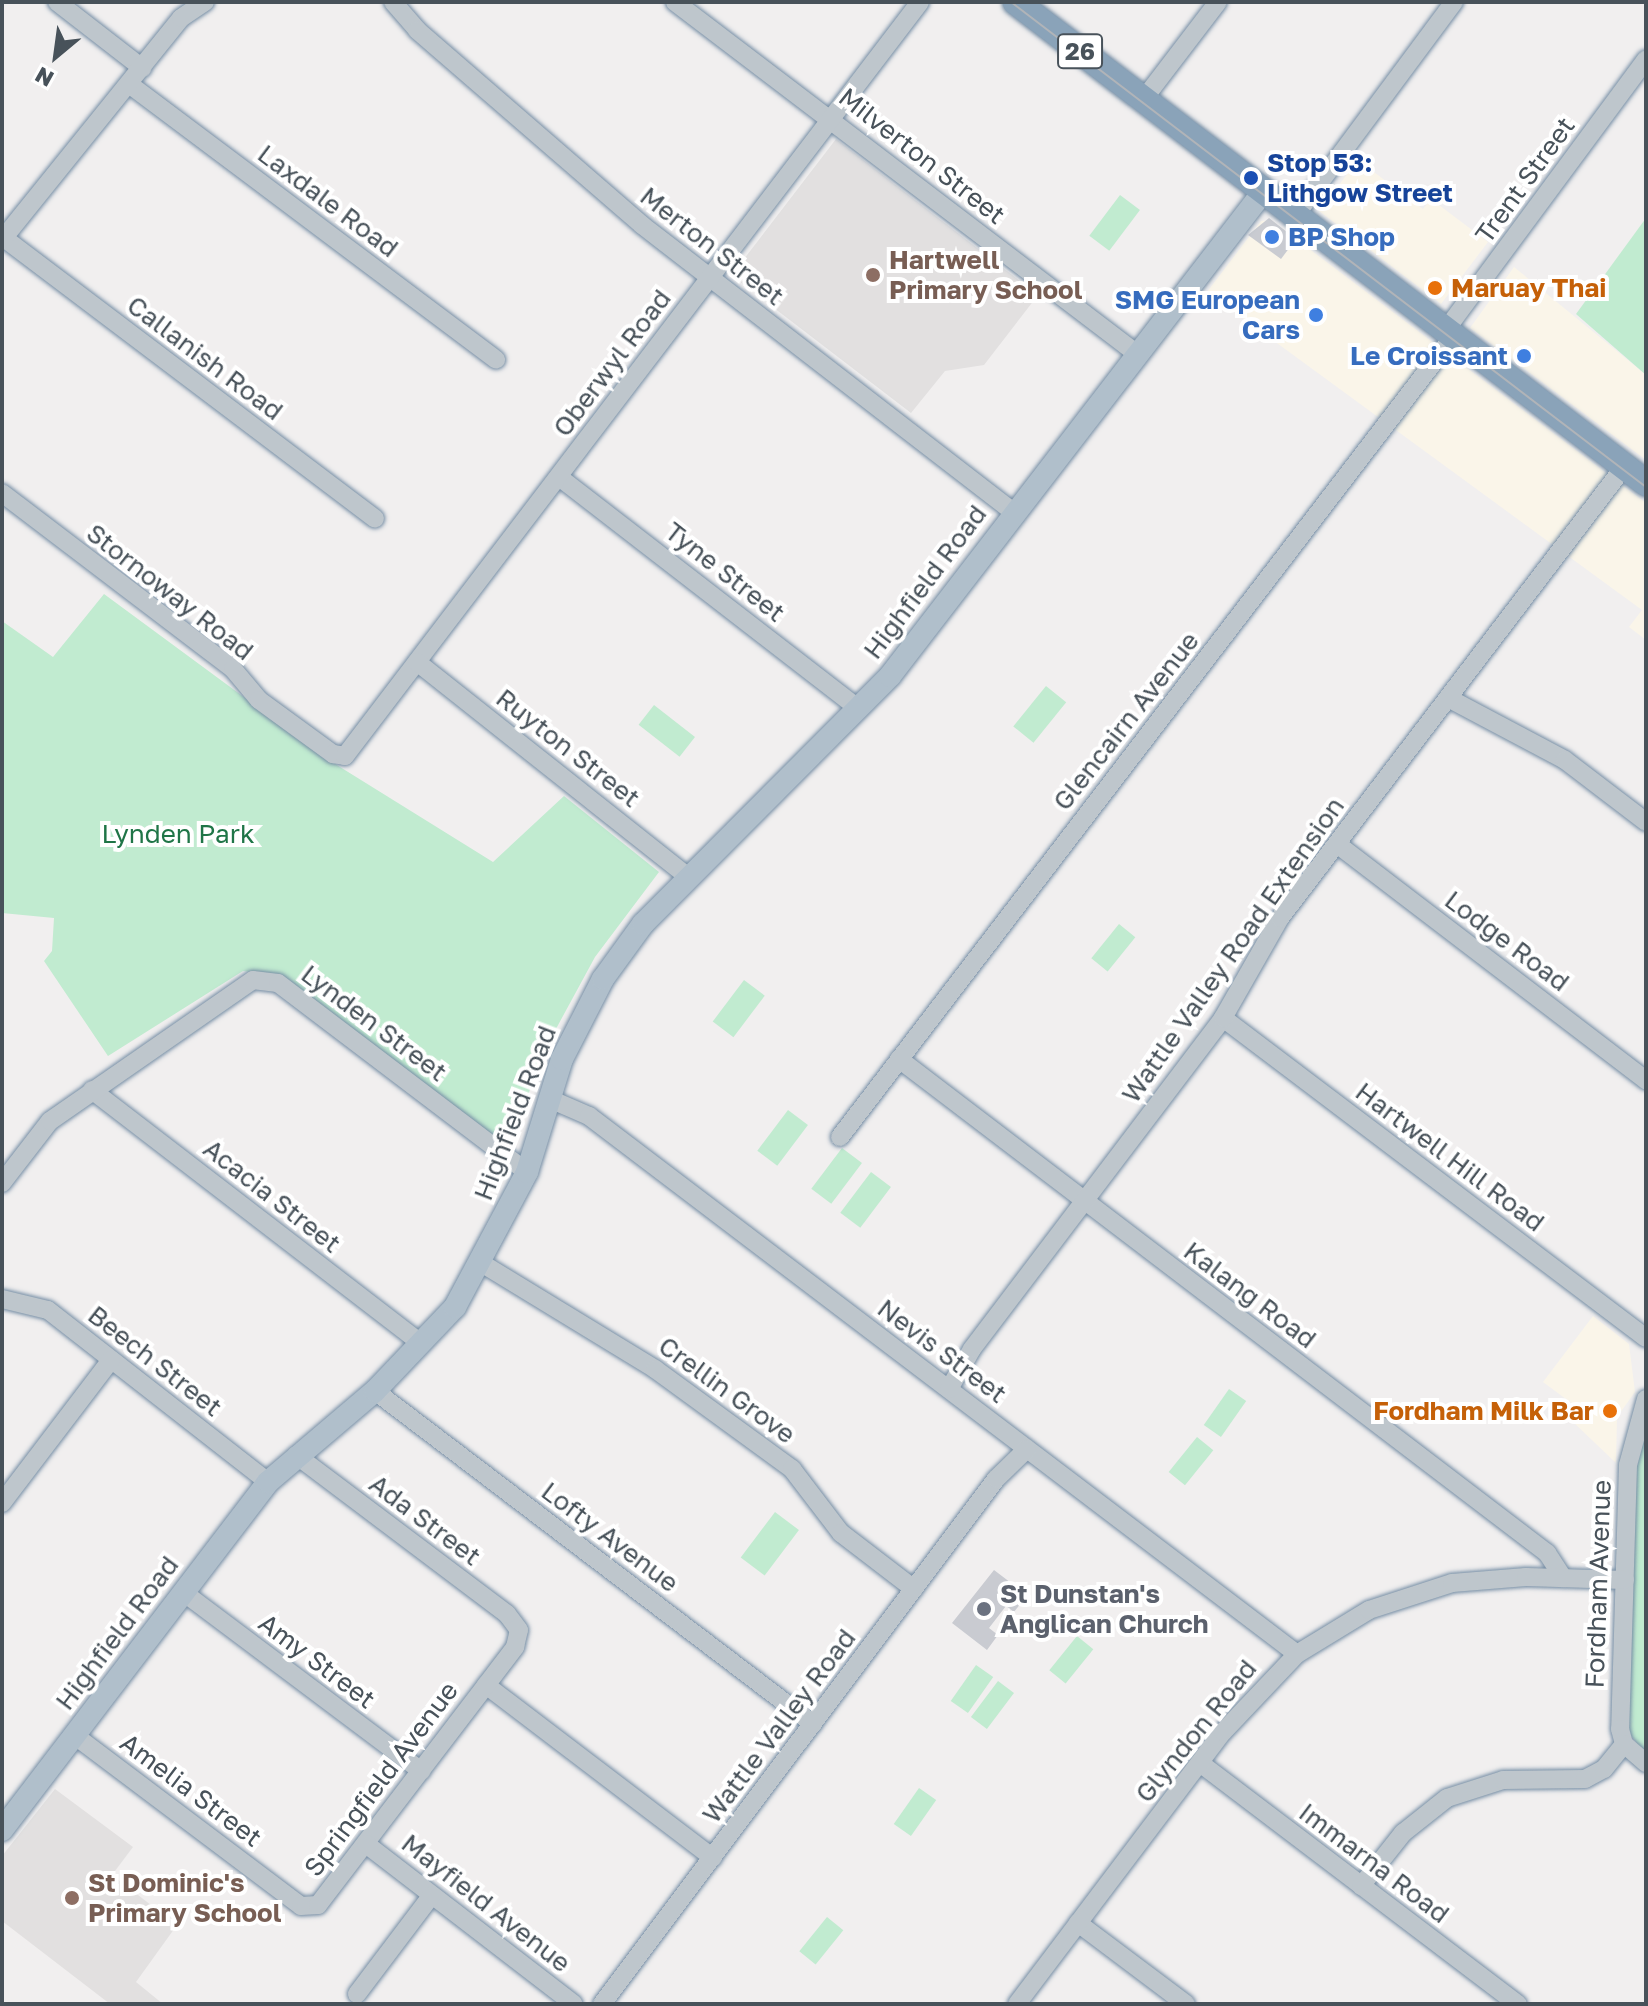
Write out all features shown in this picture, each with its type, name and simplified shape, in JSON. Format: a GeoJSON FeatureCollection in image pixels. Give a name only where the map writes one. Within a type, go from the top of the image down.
{"type":"FeatureCollection","features":[{"type":"Feature","properties":{"kind":"highway","name":"26"},"geometry":{"type":"LineString","coordinates":[[1016,2],[1646,483]]}},
{"type":"Feature","properties":{"kind":"main road","name":"Highfield Road"},"geometry":{"type":"LineString","coordinates":[[2,1830],[268,1482],[296,1455],[375,1391],[421,1343],[483,1264],[527,1172],[562,1059],[603,979],[686,875],[859,709],[1263,192]]}},
{"type":"Feature","properties":{"kind":"street"},"geometry":{"type":"LineString","coordinates":[[57,2],[142,68]]}},
{"type":"Feature","properties":{"kind":"street"},"geometry":{"type":"LineString","coordinates":[[6,229],[181,18],[205,2]]}},
{"type":"Feature","properties":{"kind":"street","name":"Merton Street"},"geometry":{"type":"LineString","coordinates":[[393,2],[417,30],[709,278],[1014,512]]}},
{"type":"Feature","properties":{"kind":"street","name":"Milverton Street"},"geometry":{"type":"LineString","coordinates":[[675,2],[1136,353]]}},
{"type":"Feature","properties":{"kind":"street","name":"Oberwyl Road"},"geometry":{"type":"LineString","coordinates":[[345,756],[920,2]]}},
{"type":"Feature","properties":{"kind":"street"},"geometry":{"type":"LineString","coordinates":[[1143,100],[1218,2]]}},
{"type":"Feature","properties":{"kind":"street"},"geometry":{"type":"LineString","coordinates":[[1295,216],[1454,2]]}},
{"type":"Feature","properties":{"kind":"street","name":"Trent Street"},"geometry":{"type":"LineString","coordinates":[[1449,334],[1646,59]]}},
{"type":"Feature","properties":{"kind":"street","name":"Laxdale Road"},"geometry":{"type":"LineString","coordinates":[[129,84],[496,360]]}},
{"type":"Feature","properties":{"kind":"street","name":"Callanish Road"},"geometry":{"type":"LineString","coordinates":[[6,229],[375,519]]}},
{"type":"Feature","properties":{"kind":"street","name":"Glencairn Avenue"},"geometry":{"type":"LineString","coordinates":[[840,1137],[1449,334]]}},
{"type":"Feature","properties":{"kind":"street","name":"Wattle Valley Road Extension"},"geometry":{"type":"LineString","coordinates":[[944,1385],[1223,1018],[1274,927],[1624,467]]}},
{"type":"Feature","properties":{"kind":"street","name":"Tyne Street"},"geometry":{"type":"LineString","coordinates":[[559,477],[859,709]]}},
{"type":"Feature","properties":{"kind":"street","name":"Stornoway Road"},"geometry":{"type":"LineString","coordinates":[[2,493],[233,669],[259,700],[333,754],[345,756]]}},
{"type":"Feature","properties":{"kind":"street","name":"Ruyton Street"},"geometry":{"type":"LineString","coordinates":[[417,662],[686,875]]}},
{"type":"Feature","properties":{"kind":"street"},"geometry":{"type":"LineString","coordinates":[[1448,698],[1565,760],[1646,822]]}},
{"type":"Feature","properties":{"kind":"street","name":"Lodge Road"},"geometry":{"type":"LineString","coordinates":[[1337,844],[1646,1080]]}},
{"type":"Feature","properties":{"kind":"street","name":"Lynden Street"},"geometry":{"type":"LineString","coordinates":[[2,1183],[50,1121],[234,990],[253,980],[278,983],[527,1172]]}},
{"type":"Feature","properties":{"kind":"street","name":"Hartwell Hill Road"},"geometry":{"type":"LineString","coordinates":[[1223,1018],[1646,1338]]}},
{"type":"Feature","properties":{"kind":"street","name":"Kalang Road"},"geometry":{"type":"LineString","coordinates":[[899,1059],[1547,1553],[1563,1578]]}},
{"type":"Feature","properties":{"kind":"street","name":"Acacia Street"},"geometry":{"type":"LineString","coordinates":[[92,1090],[421,1343]]}},
{"type":"Feature","properties":{"kind":"street","name":"Nevis Street"},"geometry":{"type":"LineString","coordinates":[[550,1099],[589,1116],[1297,1654]]}},
{"type":"Feature","properties":{"kind":"street","name":"Crellin Grove"},"geometry":{"type":"LineString","coordinates":[[483,1264],[664,1374],[792,1469],[841,1533],[914,1589]]}},
{"type":"Feature","properties":{"kind":"street","name":"Beech Street"},"geometry":{"type":"LineString","coordinates":[[2,1299],[48,1310],[268,1482]]}},
{"type":"Feature","properties":{"kind":"street"},"geometry":{"type":"LineString","coordinates":[[2,1503],[111,1360]]}},
{"type":"Feature","properties":{"kind":"street","name":"Lofty Avenue"},"geometry":{"type":"LineString","coordinates":[[375,1391],[813,1724]]}},
{"type":"Feature","properties":{"kind":"street","name":"Fordham Avenue"},"geometry":{"type":"LineString","coordinates":[[1624,1744],[1629,1454],[1646,1399]]}},
{"type":"Feature","properties":{"kind":"street","name":"Wattle Valley Road"},"geometry":{"type":"LineString","coordinates":[[602,2004],[1022,1445]]}},
{"type":"Feature","properties":{"kind":"street","name":"Ada Street"},"geometry":{"type":"LineString","coordinates":[[296,1455],[507,1614],[519,1630]]}},
{"type":"Feature","properties":{"kind":"street","name":"Glyndon Road"},"geometry":{"type":"LineString","coordinates":[[1017,2004],[1200,1763],[1297,1654],[1369,1610],[1421,1590],[1478,1579],[1625,1580]]}},
{"type":"Feature","properties":{"kind":"street","name":"Amy Street"},"geometry":{"type":"LineString","coordinates":[[183,1592],[421,1771]]}},
{"type":"Feature","properties":{"kind":"street","name":"Springfield Avenue"},"geometry":{"type":"LineString","coordinates":[[318,1905],[515,1647],[519,1630]]}},
{"type":"Feature","properties":{"kind":"street","name":"Springfield Avenue"},"geometry":{"type":"LineString","coordinates":[[486,1685],[713,1858]]}},
{"type":"Feature","properties":{"kind":"street","name":"Amelia Street"},"geometry":{"type":"LineString","coordinates":[[74,1735],[301,1906],[318,1905]]}},
{"type":"Feature","properties":{"kind":"street"},"geometry":{"type":"LineString","coordinates":[[1361,1886],[1403,1833],[1447,1798],[1503,1780],[1585,1779],[1604,1769],[1624,1744],[1646,1763]]}},
{"type":"Feature","properties":{"kind":"street","name":"Immarna Road"},"geometry":{"type":"LineString","coordinates":[[1200,1763],[1518,2004]]}},
{"type":"Feature","properties":{"kind":"street","name":"Mayfield Avenue"},"geometry":{"type":"LineString","coordinates":[[366,1844],[574,2004]]}},
{"type":"Feature","properties":{"kind":"street"},"geometry":{"type":"LineString","coordinates":[[357,1994],[432,1895]]}},
{"type":"Feature","properties":{"kind":"street"},"geometry":{"type":"LineString","coordinates":[[1078,1923],[1186,2004]]}},
{"type":"Feature","properties":{"kind":"shaded area","name":"Hartwell Primary School"},"geometry":{"type":"Polygon","coordinates":[[[836,139],[1038,295],[984,365],[945,371],[911,413],[735,278],[734,272],[836,139]]]}},
{"type":"Feature","properties":{"kind":"shaded area"},"geometry":{"type":"Polygon","coordinates":[[[1358,160],[1423,209],[1431,199],[1488,242],[1441,304],[1319,211],[1358,160]]]}},
{"type":"Feature","properties":{"kind":"shaded area"},"geometry":{"type":"Polygon","coordinates":[[[1271,220],[1646,503],[1646,640],[1629,627],[1642,610],[1207,292],[1261,221],[1271,220]]]}},
{"type":"Feature","properties":{"kind":"shaded area"},"geometry":{"type":"Polygon","coordinates":[[[1514,267],[1646,375],[1646,460],[1470,328],[1514,267]]]}},
{"type":"Feature","properties":{"kind":"shaded area"},"geometry":{"type":"Polygon","coordinates":[[[1593,1316],[1629,1344],[1635,1392],[1617,1417],[1616,1463],[1572,1421],[1578,1408],[1543,1382],[1593,1316]]]}},
{"type":"Feature","properties":{"kind":"shaded area","name":"St Dominic's Primary School"},"geometry":{"type":"Polygon","coordinates":[[[55,1789],[133,1847],[112,1875],[177,1925],[136,1982],[163,2004],[110,2004],[2,1921],[2,1856],[55,1789]]]}},
{"type":"Feature","properties":{"kind":"green space"},"geometry":{"type":"Polygon","coordinates":[[[1120,195],[1140,210],[1109,251],[1089,236],[1120,195]]]}},
{"type":"Feature","properties":{"kind":"green space"},"geometry":{"type":"Polygon","coordinates":[[[1646,218],[1646,375],[1576,314],[1646,218]]]}},
{"type":"Feature","properties":{"kind":"green space","name":"Lynden Park"},"geometry":{"type":"Polygon","coordinates":[[[104,594],[332,762],[493,862],[564,796],[659,872],[595,957],[538,1062],[512,1150],[279,976],[243,971],[108,1056],[44,961],[52,951],[54,918],[2,913],[2,621],[53,657],[104,594]]]}},
{"type":"Feature","properties":{"kind":"green space"},"geometry":{"type":"Polygon","coordinates":[[[1046,686],[1066,702],[1033,743],[1013,726],[1046,686]]]}},
{"type":"Feature","properties":{"kind":"green space"},"geometry":{"type":"Polygon","coordinates":[[[654,705],[695,737],[680,757],[639,725],[654,705]]]}},
{"type":"Feature","properties":{"kind":"green space"},"geometry":{"type":"Polygon","coordinates":[[[1119,924],[1135,937],[1108,971],[1091,958],[1119,924]]]}},
{"type":"Feature","properties":{"kind":"green space"},"geometry":{"type":"Polygon","coordinates":[[[744,980],[765,996],[733,1037],[713,1022],[744,980]]]}},
{"type":"Feature","properties":{"kind":"green space"},"geometry":{"type":"Polygon","coordinates":[[[788,1110],[808,1125],[777,1166],[757,1151],[788,1110]]]}},
{"type":"Feature","properties":{"kind":"green space"},"geometry":{"type":"Polygon","coordinates":[[[842,1148],[862,1163],[831,1204],[811,1189],[842,1148]]]}},
{"type":"Feature","properties":{"kind":"green space"},"geometry":{"type":"Polygon","coordinates":[[[871,1172],[891,1187],[860,1228],[840,1213],[871,1172]]]}},
{"type":"Feature","properties":{"kind":"green space"},"geometry":{"type":"Polygon","coordinates":[[[1229,1389],[1246,1401],[1221,1437],[1204,1425],[1229,1389]]]}},
{"type":"Feature","properties":{"kind":"green space"},"geometry":{"type":"Polygon","coordinates":[[[1646,1433],[1646,1754],[1628,1732],[1635,1474],[1646,1433]]]}},
{"type":"Feature","properties":{"kind":"green space"},"geometry":{"type":"Polygon","coordinates":[[[1197,1437],[1213,1450],[1185,1485],[1169,1472],[1197,1437]]]}},
{"type":"Feature","properties":{"kind":"green space"},"geometry":{"type":"Polygon","coordinates":[[[775,1512],[799,1530],[765,1576],[741,1558],[775,1512]]]}},
{"type":"Feature","properties":{"kind":"green space"},"geometry":{"type":"Polygon","coordinates":[[[1077,1636],[1093,1649],[1066,1683],[1049,1670],[1077,1636]]]}},
{"type":"Feature","properties":{"kind":"green space"},"geometry":{"type":"Polygon","coordinates":[[[976,1665],[993,1677],[968,1713],[951,1701],[976,1665]]]}},
{"type":"Feature","properties":{"kind":"green space"},"geometry":{"type":"Polygon","coordinates":[[[998,1681],[1014,1693],[987,1729],[971,1717],[998,1681]]]}},
{"type":"Feature","properties":{"kind":"green space"},"geometry":{"type":"Polygon","coordinates":[[[919,1788],[936,1800],[911,1836],[894,1824],[919,1788]]]}},
{"type":"Feature","properties":{"kind":"green space"},"geometry":{"type":"Polygon","coordinates":[[[827,1917],[843,1930],[816,1964],[799,1951],[827,1917]]]}},
{"type":"Feature","properties":{"kind":"building","name":"BP Shop"},"geometry":{"type":"Polygon","coordinates":[[[1269,218],[1296,239],[1281,259],[1248,235],[1269,218]]]}},
{"type":"Feature","properties":{"kind":"building","name":"St Dunstan's Anglican Church"},"geometry":{"type":"Polygon","coordinates":[[[994,1570],[1027,1595],[1014,1612],[1006,1606],[989,1628],[998,1635],[987,1650],[952,1623],[994,1570]]]}},
{"type":"Feature","properties":{"kind":"tram line"},"geometry":{"type":"LineString","coordinates":[[1011,2],[1646,487]]}},
{"type":"Feature","properties":{"kind":"place","name":"Stop 53: Lithgow Street"},"geometry":{"type":"Point","coordinates":[1251,178]}},
{"type":"Feature","properties":{"kind":"place","name":"BP Shop"},"geometry":{"type":"Point","coordinates":[1272,237]}},
{"type":"Feature","properties":{"kind":"place","name":"Hartwell Primary School"},"geometry":{"type":"Point","coordinates":[873,275]}},
{"type":"Feature","properties":{"kind":"place","name":"Maruay Thai"},"geometry":{"type":"Point","coordinates":[1435,288]}},
{"type":"Feature","properties":{"kind":"place","name":"SMG European Cars"},"geometry":{"type":"Point","coordinates":[1316,315]}},
{"type":"Feature","properties":{"kind":"place","name":"Le Croissant"},"geometry":{"type":"Point","coordinates":[1524,356]}},
{"type":"Feature","properties":{"kind":"place","name":"Fordham Milk Bar"},"geometry":{"type":"Point","coordinates":[1610,1411]}},
{"type":"Feature","properties":{"kind":"place","name":"St Dunstan's Anglican Church"},"geometry":{"type":"Point","coordinates":[984,1609]}},
{"type":"Feature","properties":{"kind":"place","name":"St Dominic's Primary School"},"geometry":{"type":"Point","coordinates":[72,1898]}}]}
